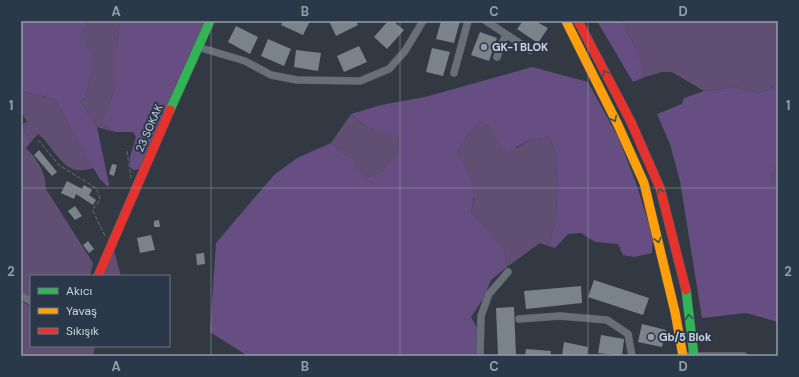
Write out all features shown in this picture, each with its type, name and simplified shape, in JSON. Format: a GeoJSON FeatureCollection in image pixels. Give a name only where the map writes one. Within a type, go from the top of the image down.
{"type":"FeatureCollection","features":[{"type":"Feature","properties":{"kind":"street","name":"23 SOKAK"},"geometry":{"type":"LineString","coordinates":[[98,275],[110,245],[210,21]]}},
{"type":"Feature","properties":{"kind":"street"},"geometry":{"type":"LineString","coordinates":[[198,47],[244,61],[271,75],[297,80],[360,81],[389,69],[405,51],[423,21]]}},
{"type":"Feature","properties":{"kind":"street"},"geometry":{"type":"LineString","coordinates":[[454,73],[468,21]]}},
{"type":"Feature","properties":{"kind":"street"},"geometry":{"type":"LineString","coordinates":[[486,21],[530,50]]}},
{"type":"Feature","properties":{"kind":"street"},"geometry":{"type":"LineString","coordinates":[[566,21],[618,125],[644,183],[675,312],[689,356]]}},
{"type":"Feature","properties":{"kind":"street"},"geometry":{"type":"LineString","coordinates":[[578,21],[631,122],[660,188],[686,294],[689,356]]}},
{"type":"Feature","properties":{"kind":"street"},"geometry":{"type":"LineString","coordinates":[[497,56],[506,34]]}},
{"type":"Feature","properties":{"kind":"street"},"geometry":{"type":"LineString","coordinates":[[480,356],[481,316],[489,294],[508,272]]}},
{"type":"Feature","properties":{"kind":"street"},"geometry":{"type":"LineString","coordinates":[[21,296],[30,300]]}},
{"type":"Feature","properties":{"kind":"street"},"geometry":{"type":"LineString","coordinates":[[519,319],[560,316],[607,320],[628,334],[632,356]]}},
{"type":"Feature","properties":{"kind":"street"},"geometry":{"type":"LineString","coordinates":[[689,356],[744,356]]}},
{"type":"Feature","properties":{"kind":"path"},"geometry":{"type":"LineString","coordinates":[[38,140],[59,165],[96,188],[100,198],[97,205],[93,208],[93,211],[110,245]]}},
{"type":"Feature","properties":{"kind":"path"},"geometry":{"type":"LineString","coordinates":[[126,151],[128,168],[132,180]]}},
{"type":"Feature","properties":{"kind":"shaded area"},"geometry":{"type":"Polygon","coordinates":[[[21,21],[88,21],[81,36],[87,43],[90,51],[92,66],[86,98],[80,101],[97,127],[109,184],[108,187],[99,178],[55,99],[21,91],[21,21]]]}},
{"type":"Feature","properties":{"kind":"shaded area"},"geometry":{"type":"Polygon","coordinates":[[[88,21],[117,21],[120,25],[116,48],[116,82],[104,125],[115,132],[97,127],[80,101],[86,98],[91,66],[90,50],[87,43],[81,36],[88,21]]]}},
{"type":"Feature","properties":{"kind":"shaded area"},"geometry":{"type":"Polygon","coordinates":[[[117,21],[205,21],[139,169],[133,170],[130,167],[130,157],[136,137],[133,132],[115,132],[104,125],[103,120],[116,82],[116,48],[120,25],[117,21]]]}},
{"type":"Feature","properties":{"kind":"shaded area"},"geometry":{"type":"Polygon","coordinates":[[[597,21],[622,21],[640,57],[645,77],[633,82],[597,21]]]}},
{"type":"Feature","properties":{"kind":"shaded area"},"geometry":{"type":"Polygon","coordinates":[[[622,21],[778,21],[778,85],[758,93],[734,87],[704,91],[672,72],[662,72],[645,77],[640,57],[622,21]]]}},
{"type":"Feature","properties":{"kind":"shaded area"},"geometry":{"type":"Polygon","coordinates":[[[532,67],[588,82],[619,139],[636,183],[653,237],[652,253],[634,257],[623,255],[618,244],[595,242],[581,233],[568,234],[555,248],[548,246],[552,234],[557,192],[556,162],[550,137],[529,140],[506,153],[490,126],[480,122],[468,134],[457,154],[466,168],[473,188],[473,204],[471,213],[486,227],[504,249],[507,267],[491,280],[483,299],[471,317],[481,335],[475,356],[248,356],[210,332],[216,243],[274,175],[297,158],[331,143],[353,160],[365,178],[381,172],[398,151],[399,136],[373,130],[351,114],[381,105],[425,97],[532,67]]]}},
{"type":"Feature","properties":{"kind":"shaded area"},"geometry":{"type":"Polygon","coordinates":[[[778,85],[778,162],[771,176],[773,186],[778,186],[778,322],[746,313],[702,318],[680,181],[670,144],[657,114],[682,104],[684,98],[704,91],[734,87],[758,93],[778,85]]]}},
{"type":"Feature","properties":{"kind":"shaded area"},"geometry":{"type":"Polygon","coordinates":[[[21,91],[55,99],[94,168],[80,170],[72,169],[67,166],[38,134],[30,143],[27,134],[21,130],[21,124],[27,122],[21,111],[21,91]]]}},
{"type":"Feature","properties":{"kind":"shaded area"},"geometry":{"type":"Polygon","coordinates":[[[351,114],[367,127],[385,133],[399,135],[398,151],[381,172],[365,178],[353,160],[331,143],[351,114]]]}},
{"type":"Feature","properties":{"kind":"shaded area"},"geometry":{"type":"Polygon","coordinates":[[[480,122],[490,126],[517,148],[529,140],[550,137],[554,149],[557,192],[552,234],[548,246],[540,243],[507,267],[504,249],[486,227],[471,213],[474,199],[457,154],[468,134],[480,122]]]}},
{"type":"Feature","properties":{"kind":"shaded area"},"geometry":{"type":"Polygon","coordinates":[[[21,130],[27,134],[30,143],[26,148],[21,144],[21,130]]]}},
{"type":"Feature","properties":{"kind":"shaded area"},"geometry":{"type":"Polygon","coordinates":[[[21,144],[31,153],[39,164],[46,182],[46,189],[93,263],[90,275],[30,275],[30,296],[21,292],[21,144]]]}},
{"type":"Feature","properties":{"kind":"shaded area"},"geometry":{"type":"Polygon","coordinates":[[[778,162],[778,186],[773,187],[771,176],[778,162]]]}},
{"type":"Feature","properties":{"kind":"shaded area"},"geometry":{"type":"Polygon","coordinates":[[[112,243],[121,275],[101,275],[112,243]]]}},
{"type":"Feature","properties":{"kind":"shaded area"},"geometry":{"type":"Polygon","coordinates":[[[21,301],[30,306],[30,347],[95,347],[93,356],[21,356],[21,301]]]}},
{"type":"Feature","properties":{"kind":"building"},"geometry":{"type":"Polygon","coordinates":[[[283,21],[310,21],[303,35],[281,25],[283,21]]]}},
{"type":"Feature","properties":{"kind":"building"},"geometry":{"type":"Polygon","coordinates":[[[329,21],[356,21],[358,25],[336,36],[329,21]]]}},
{"type":"Feature","properties":{"kind":"building"},"geometry":{"type":"Polygon","coordinates":[[[388,21],[393,21],[404,30],[387,49],[374,37],[388,21]]]}},
{"type":"Feature","properties":{"kind":"building"},"geometry":{"type":"Polygon","coordinates":[[[441,21],[460,21],[454,43],[436,39],[441,21]]]}},
{"type":"Feature","properties":{"kind":"building"},"geometry":{"type":"Polygon","coordinates":[[[523,21],[535,21],[548,28],[538,43],[517,29],[523,21]]]}},
{"type":"Feature","properties":{"kind":"building"},"geometry":{"type":"Polygon","coordinates":[[[236,26],[258,37],[250,54],[228,42],[236,26]]]}},
{"type":"Feature","properties":{"kind":"building","name":"GK-1 BLOK"},"geometry":{"type":"Polygon","coordinates":[[[480,32],[497,38],[489,61],[471,55],[480,32]]]}},
{"type":"Feature","properties":{"kind":"building"},"geometry":{"type":"Polygon","coordinates":[[[268,39],[291,49],[284,66],[261,56],[268,39]]]}},
{"type":"Feature","properties":{"kind":"building"},"geometry":{"type":"Polygon","coordinates":[[[359,46],[367,62],[344,72],[337,56],[359,46]]]}},
{"type":"Feature","properties":{"kind":"building"},"geometry":{"type":"Polygon","coordinates":[[[432,48],[450,52],[443,76],[426,72],[432,48]]]}},
{"type":"Feature","properties":{"kind":"building"},"geometry":{"type":"Polygon","coordinates":[[[296,50],[321,53],[318,71],[294,67],[296,50]]]}},
{"type":"Feature","properties":{"kind":"building"},"geometry":{"type":"Polygon","coordinates":[[[39,150],[57,172],[52,176],[34,155],[39,150]]]}},
{"type":"Feature","properties":{"kind":"building"},"geometry":{"type":"Polygon","coordinates":[[[112,164],[117,165],[114,176],[109,174],[112,164]]]}},
{"type":"Feature","properties":{"kind":"building"},"geometry":{"type":"Polygon","coordinates":[[[67,181],[82,189],[84,185],[92,190],[89,195],[96,200],[93,205],[76,194],[74,199],[61,193],[67,181]]]}},
{"type":"Feature","properties":{"kind":"building"},"geometry":{"type":"Polygon","coordinates":[[[75,206],[82,216],[75,220],[68,211],[75,206]]]}},
{"type":"Feature","properties":{"kind":"building"},"geometry":{"type":"Polygon","coordinates":[[[159,220],[160,227],[154,227],[154,221],[159,220]]]}},
{"type":"Feature","properties":{"kind":"building"},"geometry":{"type":"Polygon","coordinates":[[[151,235],[155,250],[140,253],[137,238],[151,235]]]}},
{"type":"Feature","properties":{"kind":"building"},"geometry":{"type":"Polygon","coordinates":[[[88,241],[94,249],[89,253],[83,245],[88,241]]]}},
{"type":"Feature","properties":{"kind":"building"},"geometry":{"type":"Polygon","coordinates":[[[204,253],[205,264],[197,265],[196,254],[204,253]]]}},
{"type":"Feature","properties":{"kind":"building"},"geometry":{"type":"Polygon","coordinates":[[[594,280],[649,298],[643,315],[588,297],[594,280]]]}},
{"type":"Feature","properties":{"kind":"building"},"geometry":{"type":"Polygon","coordinates":[[[581,286],[582,303],[526,309],[524,291],[581,286]]]}},
{"type":"Feature","properties":{"kind":"building"},"geometry":{"type":"Polygon","coordinates":[[[514,307],[516,356],[498,356],[496,308],[514,307]]]}},
{"type":"Feature","properties":{"kind":"building","name":"Gb/5 Blok"},"geometry":{"type":"Polygon","coordinates":[[[642,324],[666,330],[662,347],[638,342],[642,324]]]}},
{"type":"Feature","properties":{"kind":"building"},"geometry":{"type":"Polygon","coordinates":[[[601,335],[624,339],[622,356],[598,353],[601,335]]]}},
{"type":"Feature","properties":{"kind":"building"},"geometry":{"type":"Polygon","coordinates":[[[564,342],[588,347],[587,356],[562,356],[564,342]]]}},
{"type":"Feature","properties":{"kind":"building"},"geometry":{"type":"Polygon","coordinates":[[[526,349],[551,351],[550,356],[525,356],[526,349]]]}},
{"type":"Feature","properties":{"kind":"traffic: fast"},"geometry":{"type":"LineString","coordinates":[[170,110],[210,21]]}},
{"type":"Feature","properties":{"kind":"traffic: fast"},"geometry":{"type":"LineString","coordinates":[[686,290],[694,356]]}},
{"type":"Feature","properties":{"kind":"traffic: slow"},"geometry":{"type":"LineString","coordinates":[[566,21],[618,125],[644,183],[675,312],[683,356]]}},
{"type":"Feature","properties":{"kind":"traffic: jam"},"geometry":{"type":"LineString","coordinates":[[578,21],[631,122],[660,188],[686,290]]}},
{"type":"Feature","properties":{"kind":"traffic: jam"},"geometry":{"type":"LineString","coordinates":[[98,275],[170,110]]}},
{"type":"Feature","properties":{"kind":"place","name":"GK-1 BLOK"},"geometry":{"type":"Point","coordinates":[484,47]}},
{"type":"Feature","properties":{"kind":"place","name":"Gb/5 Blok"},"geometry":{"type":"Point","coordinates":[651,337]}}]}
